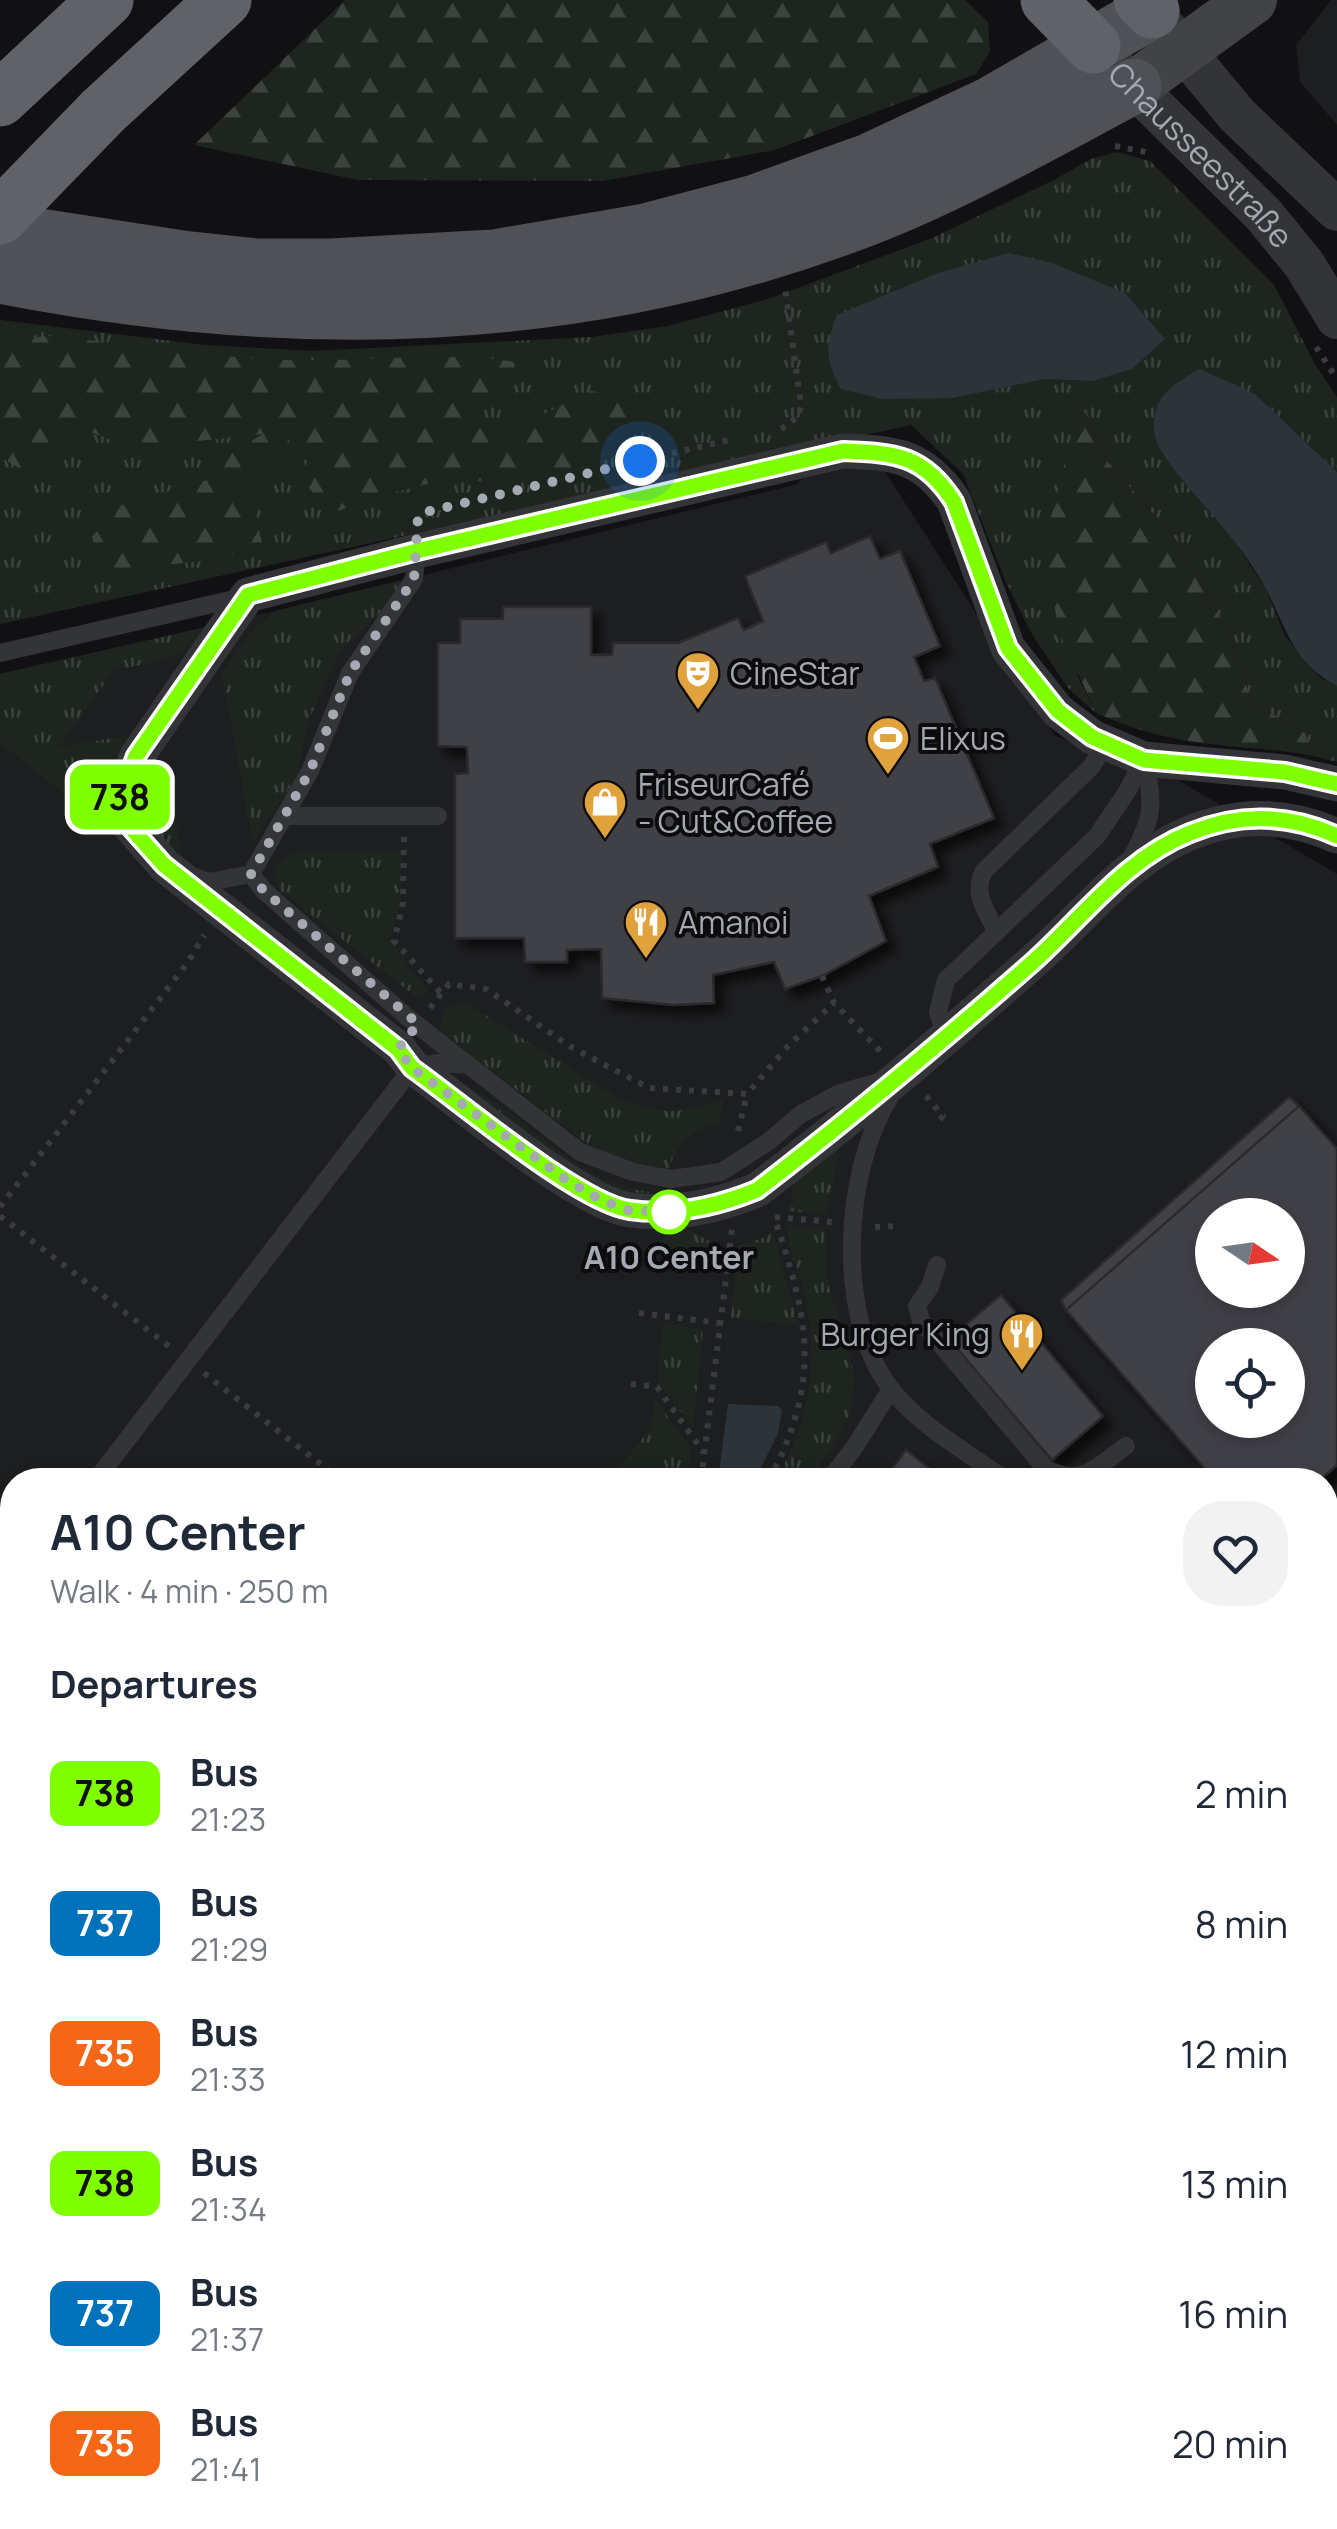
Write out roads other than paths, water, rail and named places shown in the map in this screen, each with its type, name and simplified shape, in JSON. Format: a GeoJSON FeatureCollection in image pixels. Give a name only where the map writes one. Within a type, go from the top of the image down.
{"type":"FeatureCollection","features":[{"type":"Feature","properties":{"kind":"highway"},"geometry":{"type":"LineString","coordinates":[[0,99],[106,0]]}},
{"type":"Feature","properties":{"kind":"highway"},"geometry":{"type":"LineString","coordinates":[[0,217],[103,111],[224,0]]}},
{"type":"Feature","properties":{"kind":"highway"},"geometry":{"type":"LineString","coordinates":[[1048,0],[1094,46]]}},
{"type":"Feature","properties":{"kind":"main road"},"geometry":{"type":"LineString","coordinates":[[0,276],[70,266],[331,266],[494,258],[645,231],[755,202],[872,160],[989,105],[1094,46],[1161,16],[1252,0]]}},
{"type":"Feature","properties":{"kind":"main road"},"geometry":{"type":"LineString","coordinates":[[0,230],[70,266],[156,302],[251,311],[358,314],[598,294],[702,270],[857,222],[992,160],[1134,86],[1161,16]]}},
{"type":"Feature","properties":{"kind":"street","name":"Chausseestraße"},"geometry":{"type":"LineString","coordinates":[[1161,16],[1236,114],[1337,210]]}},
{"type":"Feature","properties":{"kind":"street","name":"Chausseestraße"},"geometry":{"type":"LineString","coordinates":[[1094,46],[1281,234],[1337,318]]}},
{"type":"Feature","properties":{"kind":"street"},"geometry":{"type":"LineString","coordinates":[[1337,784],[1285,772],[1144,760],[1106,744],[1058,711],[1008,648],[954,502],[940,480],[924,466],[902,458],[843,451],[417,551],[248,595],[136,756],[118,803],[124,820],[164,865],[398,1049],[412,1068],[568,1181],[599,1199],[626,1210],[669,1212],[744,1183],[912,1081],[948,1037],[1052,945],[1119,878],[1161,848],[1219,822],[1278,818],[1316,826],[1337,836]]}},
{"type":"Feature","properties":{"kind":"lane"},"geometry":{"type":"LineString","coordinates":[[164,865],[209,882],[251,874],[310,771],[350,673],[414,579],[417,551]]}},
{"type":"Feature","properties":{"kind":"lane"},"geometry":{"type":"LineString","coordinates":[[0,652],[248,595]]}},
{"type":"Feature","properties":{"kind":"lane"},"geometry":{"type":"LineString","coordinates":[[997,932],[979,897],[977,884],[984,871],[1091,768],[1106,744]]}},
{"type":"Feature","properties":{"kind":"lane"},"geometry":{"type":"LineString","coordinates":[[1119,878],[1144,836],[1153,807],[1144,760]]}},
{"type":"Feature","properties":{"kind":"lane"},"geometry":{"type":"LineString","coordinates":[[948,1037],[938,1012],[946,980],[1097,836],[1144,760]]}},
{"type":"Feature","properties":{"kind":"lane"},"geometry":{"type":"LineString","coordinates":[[285,816],[438,816]]}},
{"type":"Feature","properties":{"kind":"lane"},"geometry":{"type":"LineString","coordinates":[[251,874],[263,890],[418,1024],[580,1152],[633,1172],[671,1180],[721,1172],[744,1183]]}},
{"type":"Feature","properties":{"kind":"lane"},"geometry":{"type":"LineString","coordinates":[[105,1468],[412,1068],[436,1063],[469,1065]]}},
{"type":"Feature","properties":{"kind":"lane"},"geometry":{"type":"LineString","coordinates":[[912,1081],[879,1114],[865,1150],[850,1224],[860,1311],[878,1367],[891,1388],[912,1411],[988,1468]]}},
{"type":"Feature","properties":{"kind":"lane"},"geometry":{"type":"LineString","coordinates":[[936,1265],[930,1287],[917,1306],[921,1321],[1045,1468]]}},
{"type":"Feature","properties":{"kind":"lane"},"geometry":{"type":"LineString","coordinates":[[838,1468],[891,1388]]}},
{"type":"Feature","properties":{"kind":"lane"},"geometry":{"type":"LineString","coordinates":[[1094,1468],[1126,1446]]}},
{"type":"Feature","properties":{"kind":"place","name":"CineStar"},"geometry":{"type":"Point","coordinates":[698,711]}},
{"type":"Feature","properties":{"kind":"place","name":"Elixus"},"geometry":{"type":"Point","coordinates":[888,776]}},
{"type":"Feature","properties":{"kind":"place","name":"FriseurCafé - Cut&Coffee"},"geometry":{"type":"Point","coordinates":[605,840]}},
{"type":"Feature","properties":{"kind":"place","name":"Amanoi"},"geometry":{"type":"Point","coordinates":[646,960]}},
{"type":"Feature","properties":{"kind":"place","name":"A10 Center"},"geometry":{"type":"Point","coordinates":[669,1212]}},
{"type":"Feature","properties":{"kind":"place","name":"Burger King"},"geometry":{"type":"Point","coordinates":[1022,1372]}}]}
